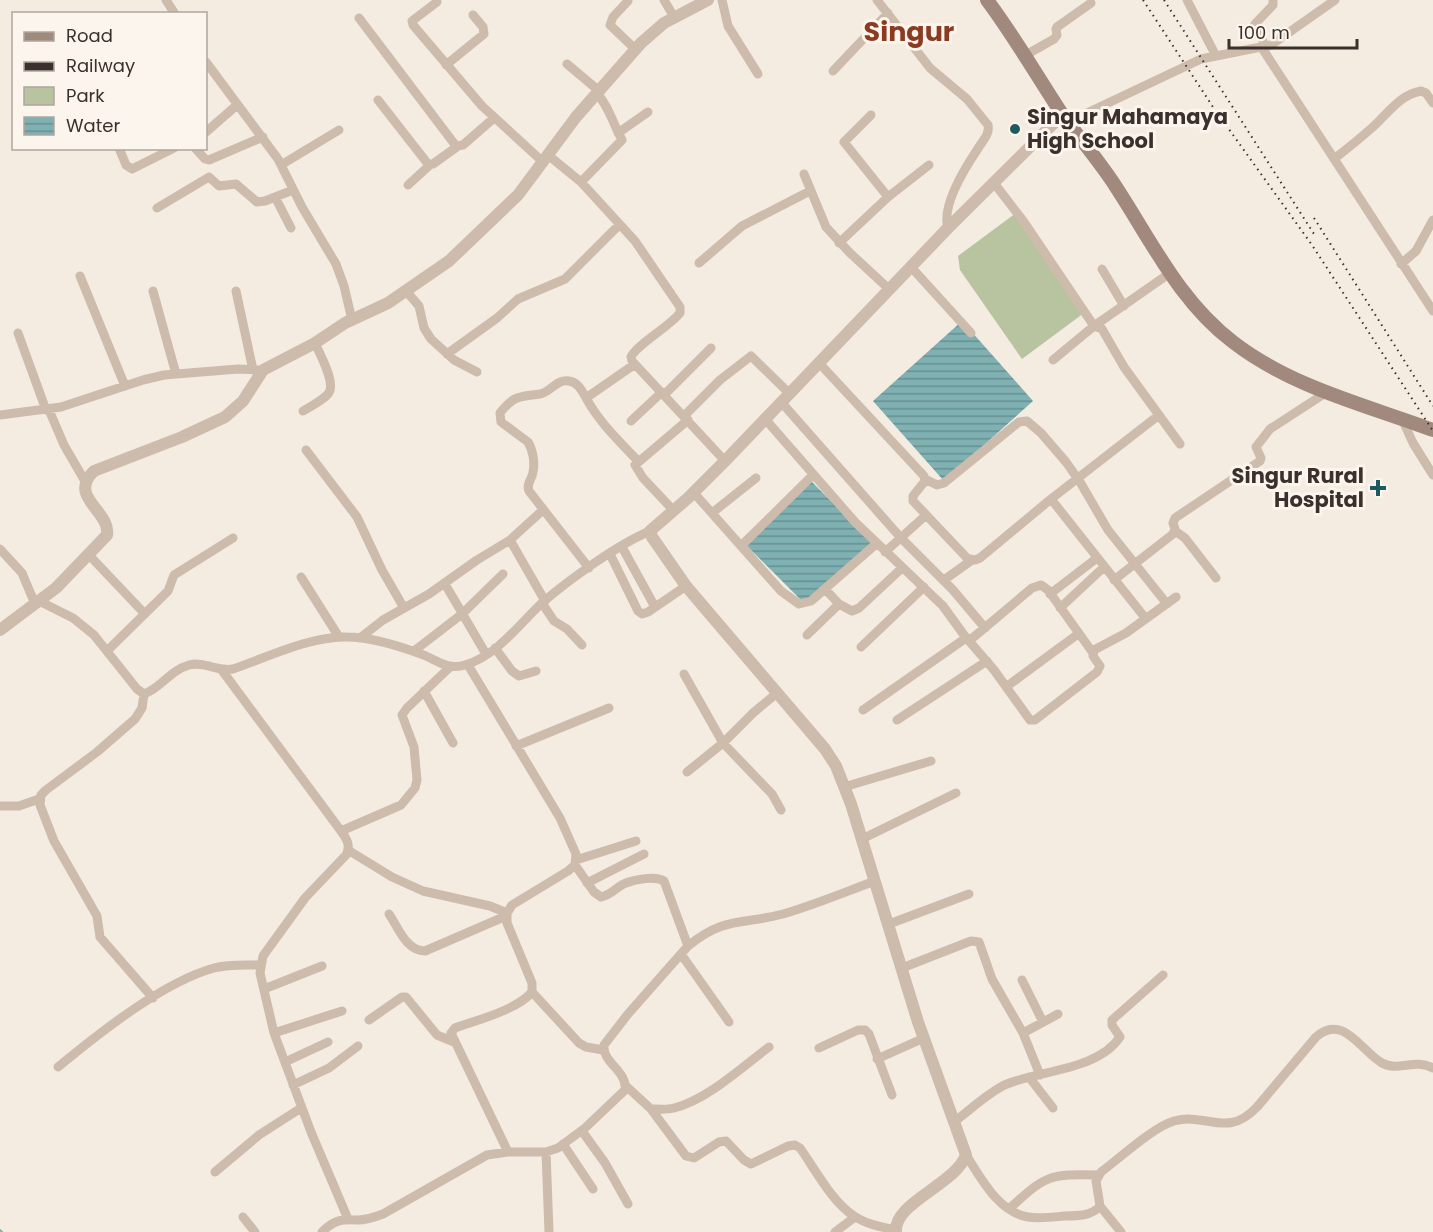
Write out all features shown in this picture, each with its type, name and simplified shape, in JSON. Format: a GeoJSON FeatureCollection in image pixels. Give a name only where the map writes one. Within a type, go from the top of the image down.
{"type":"FeatureCollection","features":[{"type":"Feature","properties":{"kind":"main road"},"geometry":{"type":"LineString","coordinates":[[989,1],[1066,118],[1110,177],[1194,307],[1233,342],[1276,369],[1327,392],[1433,430]]}},
{"type":"Feature","properties":{"kind":"street"},"geometry":{"type":"LineString","coordinates":[[664,0],[674,17]]}},
{"type":"Feature","properties":{"kind":"street"},"geometry":{"type":"LineString","coordinates":[[0,415],[48,410],[78,403],[153,377],[258,370],[315,344],[352,320],[376,310],[449,261],[469,244],[518,195],[597,91],[635,49],[655,29],[708,0]]}},
{"type":"Feature","properties":{"kind":"street"},"geometry":{"type":"LineString","coordinates":[[722,0],[728,26],[758,74]]}},
{"type":"Feature","properties":{"kind":"street"},"geometry":{"type":"LineString","coordinates":[[878,0],[930,68],[967,99],[988,124],[987,135],[971,159],[950,202],[946,219],[948,228]]}},
{"type":"Feature","properties":{"kind":"street"},"geometry":{"type":"LineString","coordinates":[[1187,0],[1216,56]]}},
{"type":"Feature","properties":{"kind":"street"},"geometry":{"type":"LineString","coordinates":[[1273,0],[1273,5],[1255,24],[1264,48],[1433,311]]}},
{"type":"Feature","properties":{"kind":"street"},"geometry":{"type":"LineString","coordinates":[[144,694],[173,672],[190,665],[201,664],[221,669],[233,669],[316,640],[339,637],[360,638],[414,651],[450,667],[468,665],[495,648],[543,602],[610,554],[650,531],[694,493],[948,228],[1066,118],[1186,66],[1216,56],[1264,48],[1335,0]]}},
{"type":"Feature","properties":{"kind":"street"},"geometry":{"type":"LineString","coordinates":[[628,1],[613,17],[610,25],[635,49]]}},
{"type":"Feature","properties":{"kind":"street"},"geometry":{"type":"LineString","coordinates":[[437,2],[412,23],[494,118],[546,159],[581,182],[645,255],[681,309],[669,326],[632,353],[631,357],[725,461]]}},
{"type":"Feature","properties":{"kind":"street"},"geometry":{"type":"LineString","coordinates":[[1024,56],[1054,39],[1057,36],[1057,27],[1091,3]]}},
{"type":"Feature","properties":{"kind":"street"},"geometry":{"type":"LineString","coordinates":[[833,71],[888,13]]}},
{"type":"Feature","properties":{"kind":"street"},"geometry":{"type":"LineString","coordinates":[[446,65],[484,34],[483,27],[473,15]]}},
{"type":"Feature","properties":{"kind":"street"},"geometry":{"type":"LineString","coordinates":[[359,18],[458,146]]}},
{"type":"Feature","properties":{"kind":"street"},"geometry":{"type":"LineString","coordinates":[[207,63],[263,137],[281,165],[307,218],[336,264],[352,320]]}},
{"type":"Feature","properties":{"kind":"street"},"geometry":{"type":"LineString","coordinates":[[567,64],[597,91],[607,105],[622,138],[581,182]]}},
{"type":"Feature","properties":{"kind":"street"},"geometry":{"type":"LineString","coordinates":[[1334,159],[1403,98],[1421,91],[1426,93],[1433,103]]}},
{"type":"Feature","properties":{"kind":"street"},"geometry":{"type":"LineString","coordinates":[[378,100],[422,158],[430,164]]}},
{"type":"Feature","properties":{"kind":"street"},"geometry":{"type":"LineString","coordinates":[[207,131],[237,105]]}},
{"type":"Feature","properties":{"kind":"street"},"geometry":{"type":"LineString","coordinates":[[618,133],[648,112]]}},
{"type":"Feature","properties":{"kind":"street"},"geometry":{"type":"LineString","coordinates":[[871,115],[844,142],[888,197]]}},
{"type":"Feature","properties":{"kind":"street"},"geometry":{"type":"LineString","coordinates":[[408,185],[430,164],[463,145],[494,118]]}},
{"type":"Feature","properties":{"kind":"street"},"geometry":{"type":"LineString","coordinates":[[281,165],[339,130]]}},
{"type":"Feature","properties":{"kind":"street"},"geometry":{"type":"LineString","coordinates":[[197,150],[209,160],[263,137]]}},
{"type":"Feature","properties":{"kind":"street"},"geometry":{"type":"LineString","coordinates":[[119,150],[126,165],[132,169],[170,150]]}},
{"type":"Feature","properties":{"kind":"street"},"geometry":{"type":"LineString","coordinates":[[840,243],[888,197],[929,165]]}},
{"type":"Feature","properties":{"kind":"street"},"geometry":{"type":"LineString","coordinates":[[804,174],[822,221],[840,243],[890,290]]}},
{"type":"Feature","properties":{"kind":"street"},"geometry":{"type":"LineString","coordinates":[[157,208],[210,177],[219,186],[236,184],[257,202],[293,190]]}},
{"type":"Feature","properties":{"kind":"street"},"geometry":{"type":"LineString","coordinates":[[994,183],[1024,222],[1094,326],[1102,329],[1124,367],[1180,444]]}},
{"type":"Feature","properties":{"kind":"street"},"geometry":{"type":"LineString","coordinates":[[699,263],[742,226],[810,191]]}},
{"type":"Feature","properties":{"kind":"street"},"geometry":{"type":"LineString","coordinates":[[275,197],[291,228]]}},
{"type":"Feature","properties":{"kind":"street"},"geometry":{"type":"LineString","coordinates":[[1401,264],[1416,251],[1433,220]]}},
{"type":"Feature","properties":{"kind":"street"},"geometry":{"type":"LineString","coordinates":[[447,354],[497,318],[518,299],[564,279],[619,225]]}},
{"type":"Feature","properties":{"kind":"street"},"geometry":{"type":"LineString","coordinates":[[912,267],[971,333]]}},
{"type":"Feature","properties":{"kind":"street"},"geometry":{"type":"LineString","coordinates":[[1102,270],[1124,306]]}},
{"type":"Feature","properties":{"kind":"street"},"geometry":{"type":"LineString","coordinates":[[1053,360],[1094,326],[1170,273]]}},
{"type":"Feature","properties":{"kind":"street"},"geometry":{"type":"LineString","coordinates":[[80,276],[125,386]]}},
{"type":"Feature","properties":{"kind":"street"},"geometry":{"type":"LineString","coordinates":[[153,291],[176,374]]}},
{"type":"Feature","properties":{"kind":"street"},"geometry":{"type":"LineString","coordinates":[[86,483],[94,471],[182,437],[225,417],[243,400],[258,370],[236,291]]}},
{"type":"Feature","properties":{"kind":"street"},"geometry":{"type":"LineString","coordinates":[[406,291],[419,306],[426,333],[447,354],[465,367],[477,372]]}},
{"type":"Feature","properties":{"kind":"street"},"geometry":{"type":"LineString","coordinates":[[0,630],[56,588],[101,543],[108,531],[106,523],[87,496],[86,483],[64,445],[48,410],[18,333]]}},
{"type":"Feature","properties":{"kind":"street"},"geometry":{"type":"LineString","coordinates":[[303,411],[327,396],[331,389],[330,380],[315,344]]}},
{"type":"Feature","properties":{"kind":"street"},"geometry":{"type":"LineString","coordinates":[[631,421],[711,348]]}},
{"type":"Feature","properties":{"kind":"street"},"geometry":{"type":"LineString","coordinates":[[674,511],[638,472],[635,465],[686,418],[720,380],[751,356],[901,538],[944,580],[985,628]]}},
{"type":"Feature","properties":{"kind":"street"},"geometry":{"type":"LineString","coordinates":[[586,398],[635,364]]}},
{"type":"Feature","properties":{"kind":"street"},"geometry":{"type":"LineString","coordinates":[[820,364],[925,479],[937,485],[944,483],[1023,420],[1031,423],[1078,478],[1102,522],[1167,604]]}},
{"type":"Feature","properties":{"kind":"street"},"geometry":{"type":"LineString","coordinates":[[589,568],[527,486],[534,471],[531,447],[528,442],[501,422],[501,413],[515,397],[543,393],[564,381],[574,382],[599,419],[638,461]]}},
{"type":"Feature","properties":{"kind":"street"},"geometry":{"type":"LineString","coordinates":[[1216,578],[1183,536],[1175,531],[1173,523],[1175,518],[1260,461],[1256,447],[1270,429],[1327,392]]}},
{"type":"Feature","properties":{"kind":"street"},"geometry":{"type":"LineString","coordinates":[[944,580],[972,560],[980,558],[1159,415]]}},
{"type":"Feature","properties":{"kind":"street"},"geometry":{"type":"LineString","coordinates":[[1402,419],[1413,443],[1433,475]]}},
{"type":"Feature","properties":{"kind":"street"},"geometry":{"type":"LineString","coordinates":[[766,420],[876,544],[943,606],[968,639],[987,661],[1030,720],[1035,720],[1097,672],[1100,666],[1050,594],[1041,585],[1035,586],[985,628],[968,639],[862,710]]}},
{"type":"Feature","properties":{"kind":"street"},"geometry":{"type":"LineString","coordinates":[[306,450],[353,510],[404,609]]}},
{"type":"Feature","properties":{"kind":"street"},"geometry":{"type":"LineString","coordinates":[[741,546],[813,475]]}},
{"type":"Feature","properties":{"kind":"street"},"geometry":{"type":"LineString","coordinates":[[712,513],[756,478]]}},
{"type":"Feature","properties":{"kind":"street"},"geometry":{"type":"LineString","coordinates":[[925,479],[912,498],[913,501],[925,516],[967,558],[972,560]]}},
{"type":"Feature","properties":{"kind":"street"},"geometry":{"type":"LineString","coordinates":[[694,493],[781,591],[796,603],[806,603],[825,589],[876,544]]}},
{"type":"Feature","properties":{"kind":"street"},"geometry":{"type":"LineString","coordinates":[[1051,499],[1146,619]]}},
{"type":"Feature","properties":{"kind":"street"},"geometry":{"type":"LineString","coordinates":[[360,638],[383,620],[445,584],[477,560],[510,540],[543,510]]}},
{"type":"Feature","properties":{"kind":"street"},"geometry":{"type":"LineString","coordinates":[[885,552],[925,516]]}},
{"type":"Feature","properties":{"kind":"street"},"geometry":{"type":"LineString","coordinates":[[650,531],[686,586],[836,766],[862,839],[924,1038],[966,1155],[987,1185],[1009,1209],[1020,1215],[1040,1218],[1079,1215],[1092,1212],[1100,1206]]}},
{"type":"Feature","properties":{"kind":"street"},"geometry":{"type":"LineString","coordinates":[[1114,580],[1175,531]]}},
{"type":"Feature","properties":{"kind":"street"},"geometry":{"type":"LineString","coordinates":[[107,651],[168,591],[174,576],[232,538]]}},
{"type":"Feature","properties":{"kind":"street"},"geometry":{"type":"LineString","coordinates":[[510,540],[554,621],[569,631],[582,645]]}},
{"type":"Feature","properties":{"kind":"street"},"geometry":{"type":"LineString","coordinates":[[622,547],[656,607]]}},
{"type":"Feature","properties":{"kind":"street"},"geometry":{"type":"LineString","coordinates":[[0,549],[22,573],[37,603],[84,626],[94,635],[137,689],[144,694]]}},
{"type":"Feature","properties":{"kind":"street"},"geometry":{"type":"LineString","coordinates":[[610,554],[640,613],[645,614],[686,586]]}},
{"type":"Feature","properties":{"kind":"street"},"geometry":{"type":"LineString","coordinates":[[89,555],[144,613]]}},
{"type":"Feature","properties":{"kind":"street"},"geometry":{"type":"LineString","coordinates":[[1050,594],[1097,558]]}},
{"type":"Feature","properties":{"kind":"street"},"geometry":{"type":"LineString","coordinates":[[1060,608],[1104,567]]}},
{"type":"Feature","properties":{"kind":"street"},"geometry":{"type":"LineString","coordinates":[[825,589],[847,610],[855,610],[902,568]]}},
{"type":"Feature","properties":{"kind":"street"},"geometry":{"type":"LineString","coordinates":[[414,651],[462,614],[503,574]]}},
{"type":"Feature","properties":{"kind":"street"},"geometry":{"type":"LineString","coordinates":[[301,577],[339,637]]}},
{"type":"Feature","properties":{"kind":"street"},"geometry":{"type":"LineString","coordinates":[[445,584],[486,654]]}},
{"type":"Feature","properties":{"kind":"street"},"geometry":{"type":"LineString","coordinates":[[861,647],[924,587]]}},
{"type":"Feature","properties":{"kind":"street"},"geometry":{"type":"LineString","coordinates":[[1093,653],[1096,648],[1126,633],[1176,597]]}},
{"type":"Feature","properties":{"kind":"street"},"geometry":{"type":"LineString","coordinates":[[807,634],[839,604]]}},
{"type":"Feature","properties":{"kind":"street"},"geometry":{"type":"LineString","coordinates":[[1006,687],[1078,634]]}},
{"type":"Feature","properties":{"kind":"street"},"geometry":{"type":"LineString","coordinates":[[495,648],[512,671],[519,676],[536,671]]}},
{"type":"Feature","properties":{"kind":"street"},"geometry":{"type":"LineString","coordinates":[[897,720],[987,661]]}},
{"type":"Feature","properties":{"kind":"street"},"geometry":{"type":"LineString","coordinates":[[468,665],[560,818],[574,847],[575,862],[597,896],[604,897],[627,882],[661,879],[669,890],[688,946]]}},
{"type":"Feature","properties":{"kind":"street"},"geometry":{"type":"LineString","coordinates":[[341,831],[401,805],[412,793],[417,780],[414,747],[411,735],[401,717],[407,708],[450,667]]}},
{"type":"Feature","properties":{"kind":"street"},"geometry":{"type":"LineString","coordinates":[[221,669],[346,838],[348,850],[392,877],[423,891],[490,906],[506,915]]}},
{"type":"Feature","properties":{"kind":"street"},"geometry":{"type":"LineString","coordinates":[[684,674],[723,743],[772,794],[781,810]]}},
{"type":"Feature","properties":{"kind":"street"},"geometry":{"type":"LineString","coordinates":[[424,691],[453,743]]}},
{"type":"Feature","properties":{"kind":"street"},"geometry":{"type":"LineString","coordinates":[[687,772],[723,743],[777,693]]}},
{"type":"Feature","properties":{"kind":"street"},"geometry":{"type":"LineString","coordinates":[[0,806],[20,806],[39,799],[46,790],[97,752],[135,719],[142,708],[144,694]]}},
{"type":"Feature","properties":{"kind":"street"},"geometry":{"type":"LineString","coordinates":[[516,746],[609,708]]}},
{"type":"Feature","properties":{"kind":"street"},"geometry":{"type":"LineString","coordinates":[[844,787],[931,761]]}},
{"type":"Feature","properties":{"kind":"street"},"geometry":{"type":"LineString","coordinates":[[862,839],[956,793]]}},
{"type":"Feature","properties":{"kind":"street"},"geometry":{"type":"LineString","coordinates":[[39,799],[39,805],[54,840],[97,916],[100,937],[153,998]]}},
{"type":"Feature","properties":{"kind":"street"},"geometry":{"type":"LineString","coordinates":[[389,914],[408,943],[420,951],[425,951],[506,915],[512,905],[568,871],[575,862],[636,841]]}},
{"type":"Feature","properties":{"kind":"street"},"geometry":{"type":"LineString","coordinates":[[348,850],[293,913],[263,956],[260,965],[274,1034],[348,1219]]}},
{"type":"Feature","properties":{"kind":"street"},"geometry":{"type":"LineString","coordinates":[[587,883],[644,854]]}},
{"type":"Feature","properties":{"kind":"street"},"geometry":{"type":"LineString","coordinates":[[875,881],[782,914],[720,926],[699,937],[688,946],[606,1041],[604,1054],[624,1078],[626,1086],[651,1109],[681,1152],[690,1158],[698,1156],[723,1140],[730,1143],[744,1160],[751,1164],[788,1146],[797,1146],[837,1200],[855,1217],[895,1231],[896,1224],[903,1213],[961,1166],[966,1155]]}},
{"type":"Feature","properties":{"kind":"street"},"geometry":{"type":"LineString","coordinates":[[889,924],[969,894]]}},
{"type":"Feature","properties":{"kind":"street"},"geometry":{"type":"LineString","coordinates":[[506,915],[507,923],[532,983],[532,992],[510,1008],[455,1028],[452,1033],[454,1042],[508,1152]]}},
{"type":"Feature","properties":{"kind":"street"},"geometry":{"type":"LineString","coordinates":[[902,968],[971,941],[977,941],[981,945],[995,986],[1023,1033],[1040,1075]]}},
{"type":"Feature","properties":{"kind":"street"},"geometry":{"type":"LineString","coordinates":[[681,954],[729,1022]]}},
{"type":"Feature","properties":{"kind":"street"},"geometry":{"type":"LineString","coordinates":[[58,1067],[107,1028],[153,998],[207,970],[225,966],[260,965]]}},
{"type":"Feature","properties":{"kind":"street"},"geometry":{"type":"LineString","coordinates":[[264,989],[322,966]]}},
{"type":"Feature","properties":{"kind":"street"},"geometry":{"type":"LineString","coordinates":[[955,1121],[1002,1086],[1072,1066],[1109,1050],[1120,1037],[1112,1025],[1112,1020],[1163,975]]}},
{"type":"Feature","properties":{"kind":"street"},"geometry":{"type":"LineString","coordinates":[[1022,980],[1043,1022]]}},
{"type":"Feature","properties":{"kind":"street"},"geometry":{"type":"LineString","coordinates":[[532,992],[579,1043],[586,1047],[603,1050]]}},
{"type":"Feature","properties":{"kind":"street"},"geometry":{"type":"LineString","coordinates":[[369,1020],[404,997],[411,1001],[436,1035],[454,1042]]}},
{"type":"Feature","properties":{"kind":"street"},"geometry":{"type":"LineString","coordinates":[[274,1034],[342,1011]]}},
{"type":"Feature","properties":{"kind":"street"},"geometry":{"type":"LineString","coordinates":[[1023,1033],[1058,1014]]}},
{"type":"Feature","properties":{"kind":"street"},"geometry":{"type":"LineString","coordinates":[[1120,1232],[1100,1206],[1096,1181],[1099,1175],[1159,1128],[1174,1121],[1199,1120],[1229,1124],[1246,1117],[1316,1037],[1327,1029],[1335,1028],[1345,1032],[1376,1059],[1387,1065],[1420,1063],[1433,1068]]}},
{"type":"Feature","properties":{"kind":"street"},"geometry":{"type":"LineString","coordinates":[[819,1048],[862,1029],[869,1034],[892,1095]]}},
{"type":"Feature","properties":{"kind":"street"},"geometry":{"type":"LineString","coordinates":[[877,1059],[924,1038]]}},
{"type":"Feature","properties":{"kind":"street"},"geometry":{"type":"LineString","coordinates":[[285,1062],[328,1042]]}},
{"type":"Feature","properties":{"kind":"street"},"geometry":{"type":"LineString","coordinates":[[293,1085],[329,1068],[358,1046]]}},
{"type":"Feature","properties":{"kind":"street"},"geometry":{"type":"LineString","coordinates":[[651,1109],[676,1108],[695,1100],[769,1047]]}},
{"type":"Feature","properties":{"kind":"street"},"geometry":{"type":"LineString","coordinates":[[1029,1077],[1053,1108]]}},
{"type":"Feature","properties":{"kind":"street"},"geometry":{"type":"LineString","coordinates":[[322,1232],[334,1221],[366,1219],[383,1214],[476,1159],[495,1152],[546,1152],[563,1144],[582,1131],[621,1095],[626,1086]]}},
{"type":"Feature","properties":{"kind":"street"},"geometry":{"type":"LineString","coordinates":[[215,1172],[259,1135],[302,1108]]}},
{"type":"Feature","properties":{"kind":"street"},"geometry":{"type":"LineString","coordinates":[[582,1131],[605,1163],[628,1204]]}},
{"type":"Feature","properties":{"kind":"street"},"geometry":{"type":"LineString","coordinates":[[563,1144],[593,1189]]}},
{"type":"Feature","properties":{"kind":"street"},"geometry":{"type":"LineString","coordinates":[[546,1152],[549,1232]]}},
{"type":"Feature","properties":{"kind":"street"},"geometry":{"type":"LineString","coordinates":[[1009,1209],[1036,1185],[1048,1178],[1065,1174],[1099,1175]]}},
{"type":"Feature","properties":{"kind":"street"},"geometry":{"type":"LineString","coordinates":[[243,1217],[255,1232]]}},
{"type":"Feature","properties":{"kind":"street"},"geometry":{"type":"LineString","coordinates":[[835,1232],[855,1217]]}},
{"type":"Feature","properties":{"kind":"green space"},"geometry":{"type":"Polygon","coordinates":[[[1016,213],[1088,310],[1022,359],[960,270],[958,256],[1016,213]]]}},
{"type":"Feature","properties":{"kind":"water"},"geometry":{"type":"Polygon","coordinates":[[[962,321],[1033,401],[944,481],[873,401],[962,321]]]}},
{"type":"Feature","properties":{"kind":"water"},"geometry":{"type":"Polygon","coordinates":[[[810,480],[872,542],[807,606],[745,544],[810,480]]]}},
{"type":"Feature","properties":{"kind":"railway"},"geometry":{"type":"LineString","coordinates":[[1143,0],[1213,107],[1312,245],[1433,431]]}},
{"type":"Feature","properties":{"kind":"railway"},"geometry":{"type":"LineString","coordinates":[[1164,0],[1314,234]]}},
{"type":"Feature","properties":{"kind":"railway"},"geometry":{"type":"LineString","coordinates":[[1314,218],[1433,406]]}},
{"type":"Feature","properties":{"kind":"place","name":"Singur Mahamaya High School"},"geometry":{"type":"Point","coordinates":[1015,129]}},
{"type":"Feature","properties":{"kind":"place","name":"Singur Rural Hospital"},"geometry":{"type":"Point","coordinates":[1378,488]}},
{"type":"Feature","properties":{"kind":"district","name":"Singur"},"geometry":{"type":"Point","coordinates":[909,32]}}]}
